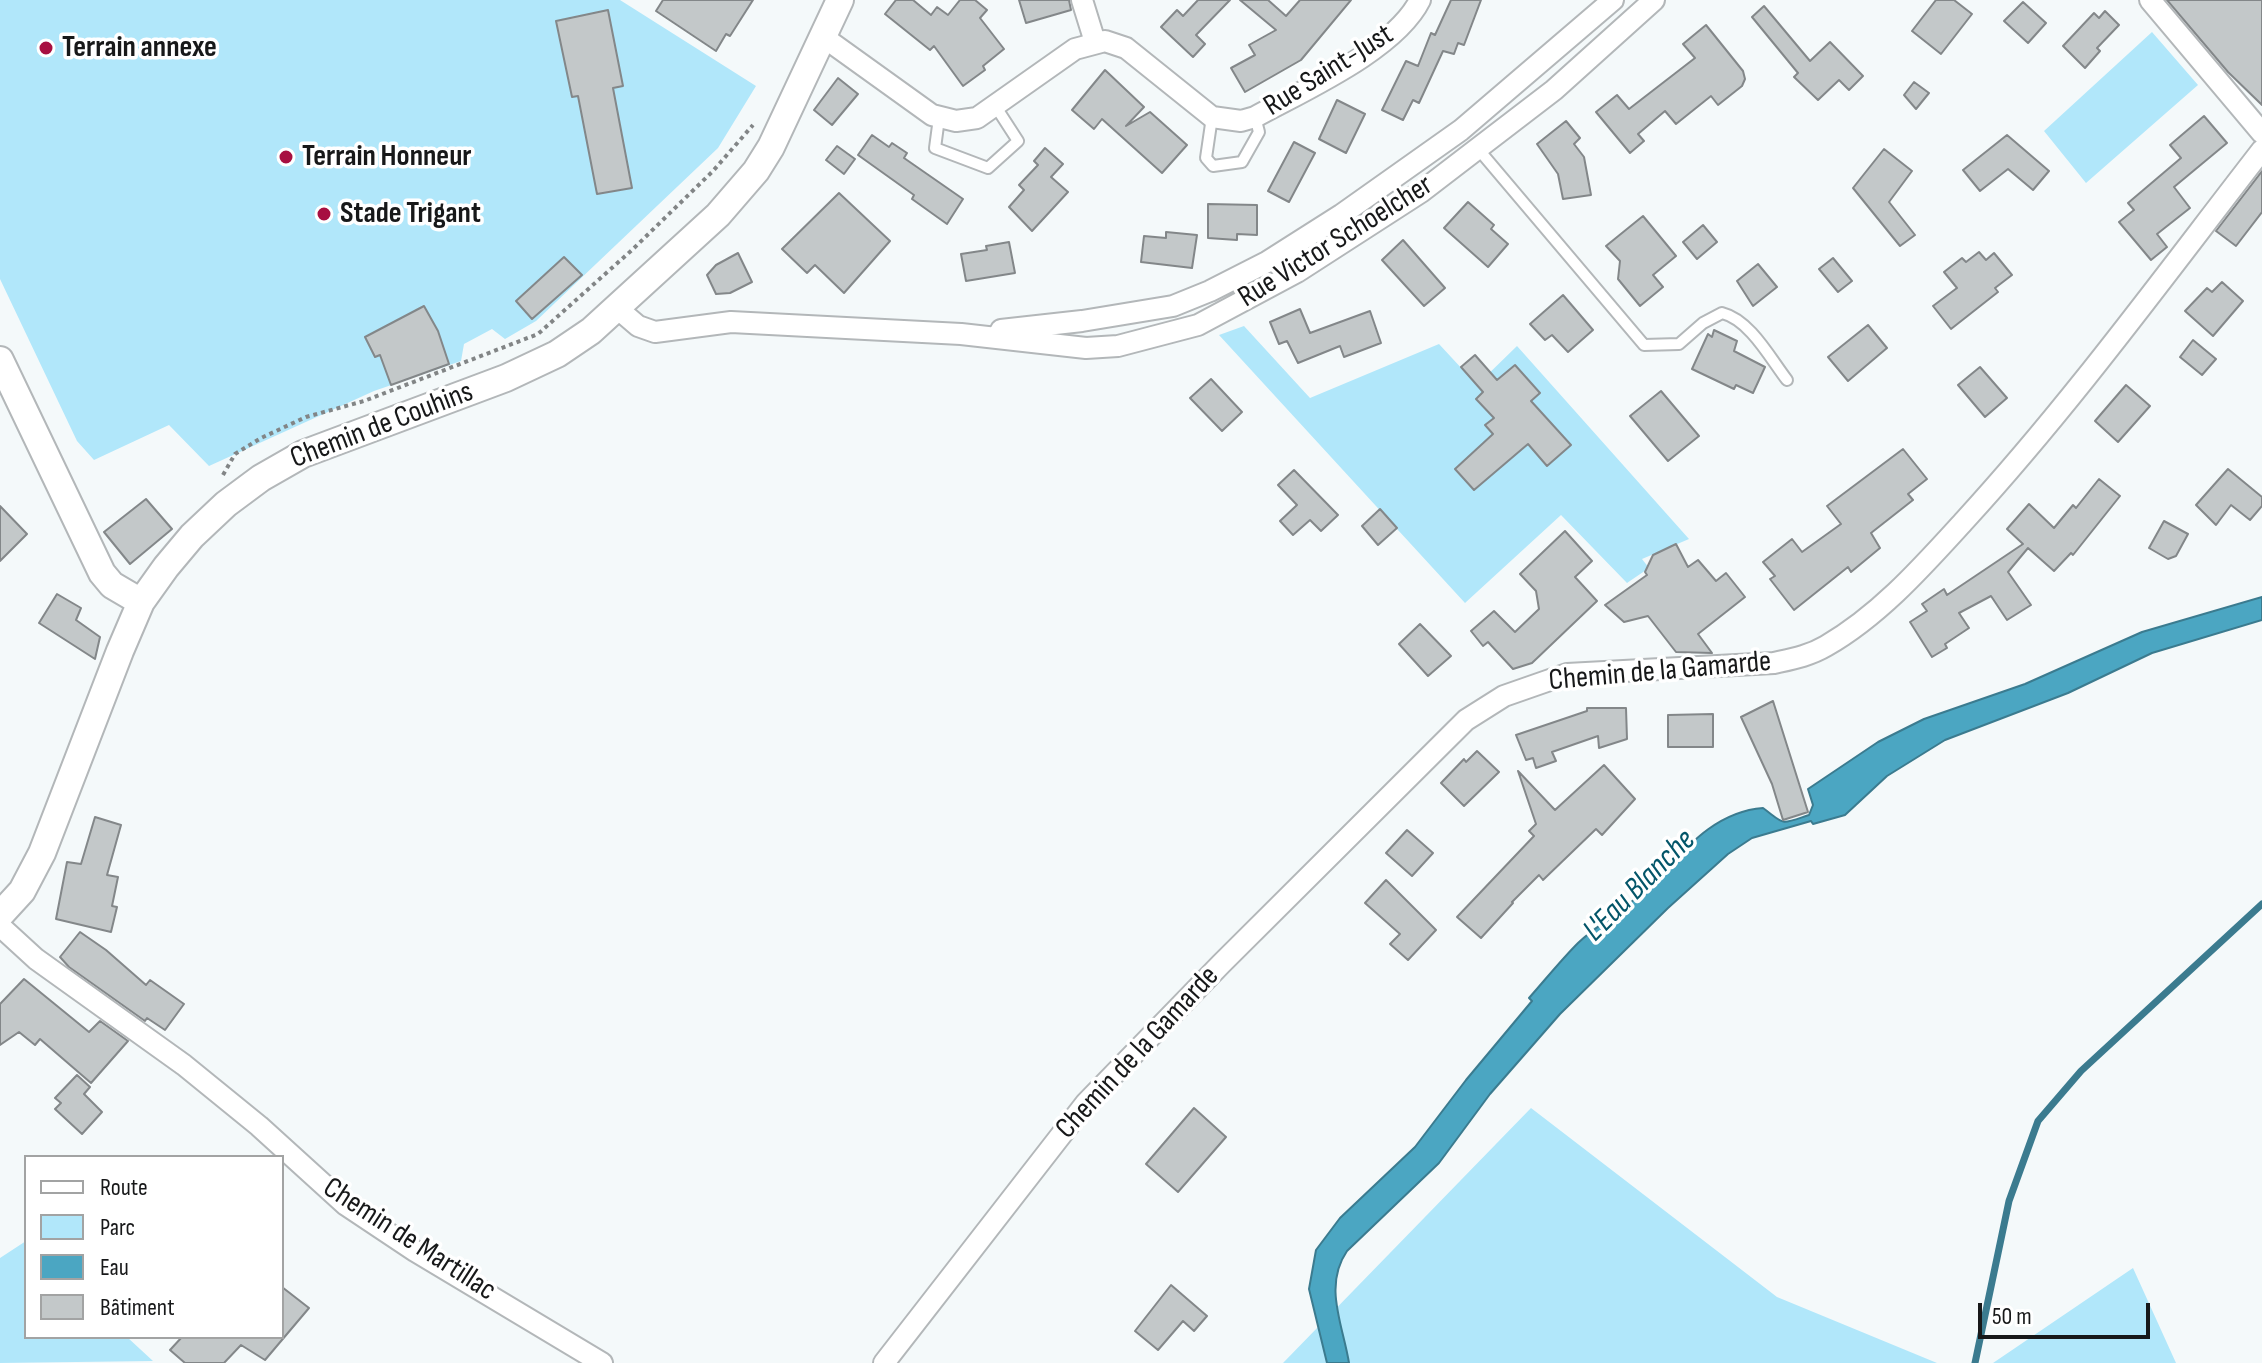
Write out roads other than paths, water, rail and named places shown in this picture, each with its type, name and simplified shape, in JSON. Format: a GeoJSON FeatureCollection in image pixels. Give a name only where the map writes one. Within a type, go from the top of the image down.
{"type":"FeatureCollection","features":[{"type":"Feature","properties":{"kind":"street","name":"Chemin de Couhins"},"geometry":{"type":"LineString","coordinates":[[0,915],[22,891],[42,853],[141,602],[192,536],[226,504],[261,478],[303,454],[506,378],[557,354],[591,331],[718,215],[756,171],[771,147],[840,0]]}},
{"type":"Feature","properties":{"kind":"street"},"geometry":{"type":"LineString","coordinates":[[1082,0],[1095,42]]}},
{"type":"Feature","properties":{"kind":"street","name":"Rue Saint-Just"},"geometry":{"type":"LineString","coordinates":[[1212,117],[1241,121],[1255,117],[1381,45],[1399,29],[1420,0]]}},
{"type":"Feature","properties":{"kind":"street","name":"Rue Victor Schoelcher"},"geometry":{"type":"LineString","coordinates":[[961,334],[1146,312],[1173,306],[1267,262],[1341,215],[1461,130],[1613,0]]}},
{"type":"Feature","properties":{"kind":"street","name":"Rue Victor Schoelcher"},"geometry":{"type":"LineString","coordinates":[[617,308],[638,326],[655,332],[731,322],[961,334],[1097,347],[1118,346],[1198,325],[1297,272],[1360,233],[1479,150],[1565,80],[1654,0]]}},
{"type":"Feature","properties":{"kind":"street"},"geometry":{"type":"LineString","coordinates":[[2150,0],[2262,133]]}},
{"type":"Feature","properties":{"kind":"street"},"geometry":{"type":"LineString","coordinates":[[822,36],[939,118],[966,121],[977,118],[1075,49],[1095,42],[1116,43],[1126,48],[1212,117]]}},
{"type":"Feature","properties":{"kind":"street","name":"Chemin de la Gamarde"},"geometry":{"type":"LineString","coordinates":[[884,1363],[1086,1103],[1466,720],[1504,696],[1567,674],[1774,663],[1804,657],[1822,649],[1857,626],[1910,580],[2010,470],[2262,150]]}},
{"type":"Feature","properties":{"kind":"street"},"geometry":{"type":"LineString","coordinates":[[0,360],[102,573],[112,585],[141,602]]}},
{"type":"Feature","properties":{"kind":"street","name":"Chemin de Martillac"},"geometry":{"type":"LineString","coordinates":[[0,926],[24,949],[176,1059],[259,1126],[346,1205],[415,1251],[602,1363]]}},
{"type":"Feature","properties":{"kind":"lane"},"geometry":{"type":"LineString","coordinates":[[939,118],[935,148],[988,168],[1018,141],[996,107]]}},
{"type":"Feature","properties":{"kind":"lane"},"geometry":{"type":"LineString","coordinates":[[1212,117],[1206,158],[1213,166],[1242,162],[1259,132],[1255,117]]}},
{"type":"Feature","properties":{"kind":"lane"},"geometry":{"type":"LineString","coordinates":[[1479,150],[1644,345],[1679,344],[1703,323],[1722,313],[1733,316],[1748,330],[1787,380]]}},
{"type":"Feature","properties":{"kind":"water"},"geometry":{"type":"Polygon","coordinates":[[[2262,597],[2262,620],[2152,653],[2068,693],[1945,740],[1887,776],[1845,815],[1752,838],[1728,854],[1560,1014],[1490,1094],[1439,1163],[1347,1251],[1336,1278],[1336,1292],[1349,1363],[1327,1363],[1309,1289],[1316,1250],[1340,1218],[1415,1147],[1565,956],[1636,898],[1693,841],[1725,819],[1743,812],[1763,808],[1783,822],[1809,815],[1813,805],[1808,789],[1878,742],[1924,719],[2025,684],[2142,632],[2262,597]]]}},
{"type":"Feature","properties":{"kind":"waterway","name":"L'Eau Blanche"},"geometry":{"type":"LineString","coordinates":[[1975,1363],[2009,1201],[2038,1121],[2081,1071],[2262,904]]}},
{"type":"Feature","properties":{"kind":"place","name":"Terrain annexe"},"geometry":{"type":"Point","coordinates":[46,48]}},
{"type":"Feature","properties":{"kind":"place","name":"Terrain Honneur"},"geometry":{"type":"Point","coordinates":[286,157]}},
{"type":"Feature","properties":{"kind":"place","name":"Stade Trigant"},"geometry":{"type":"Point","coordinates":[324,214]}}]}
